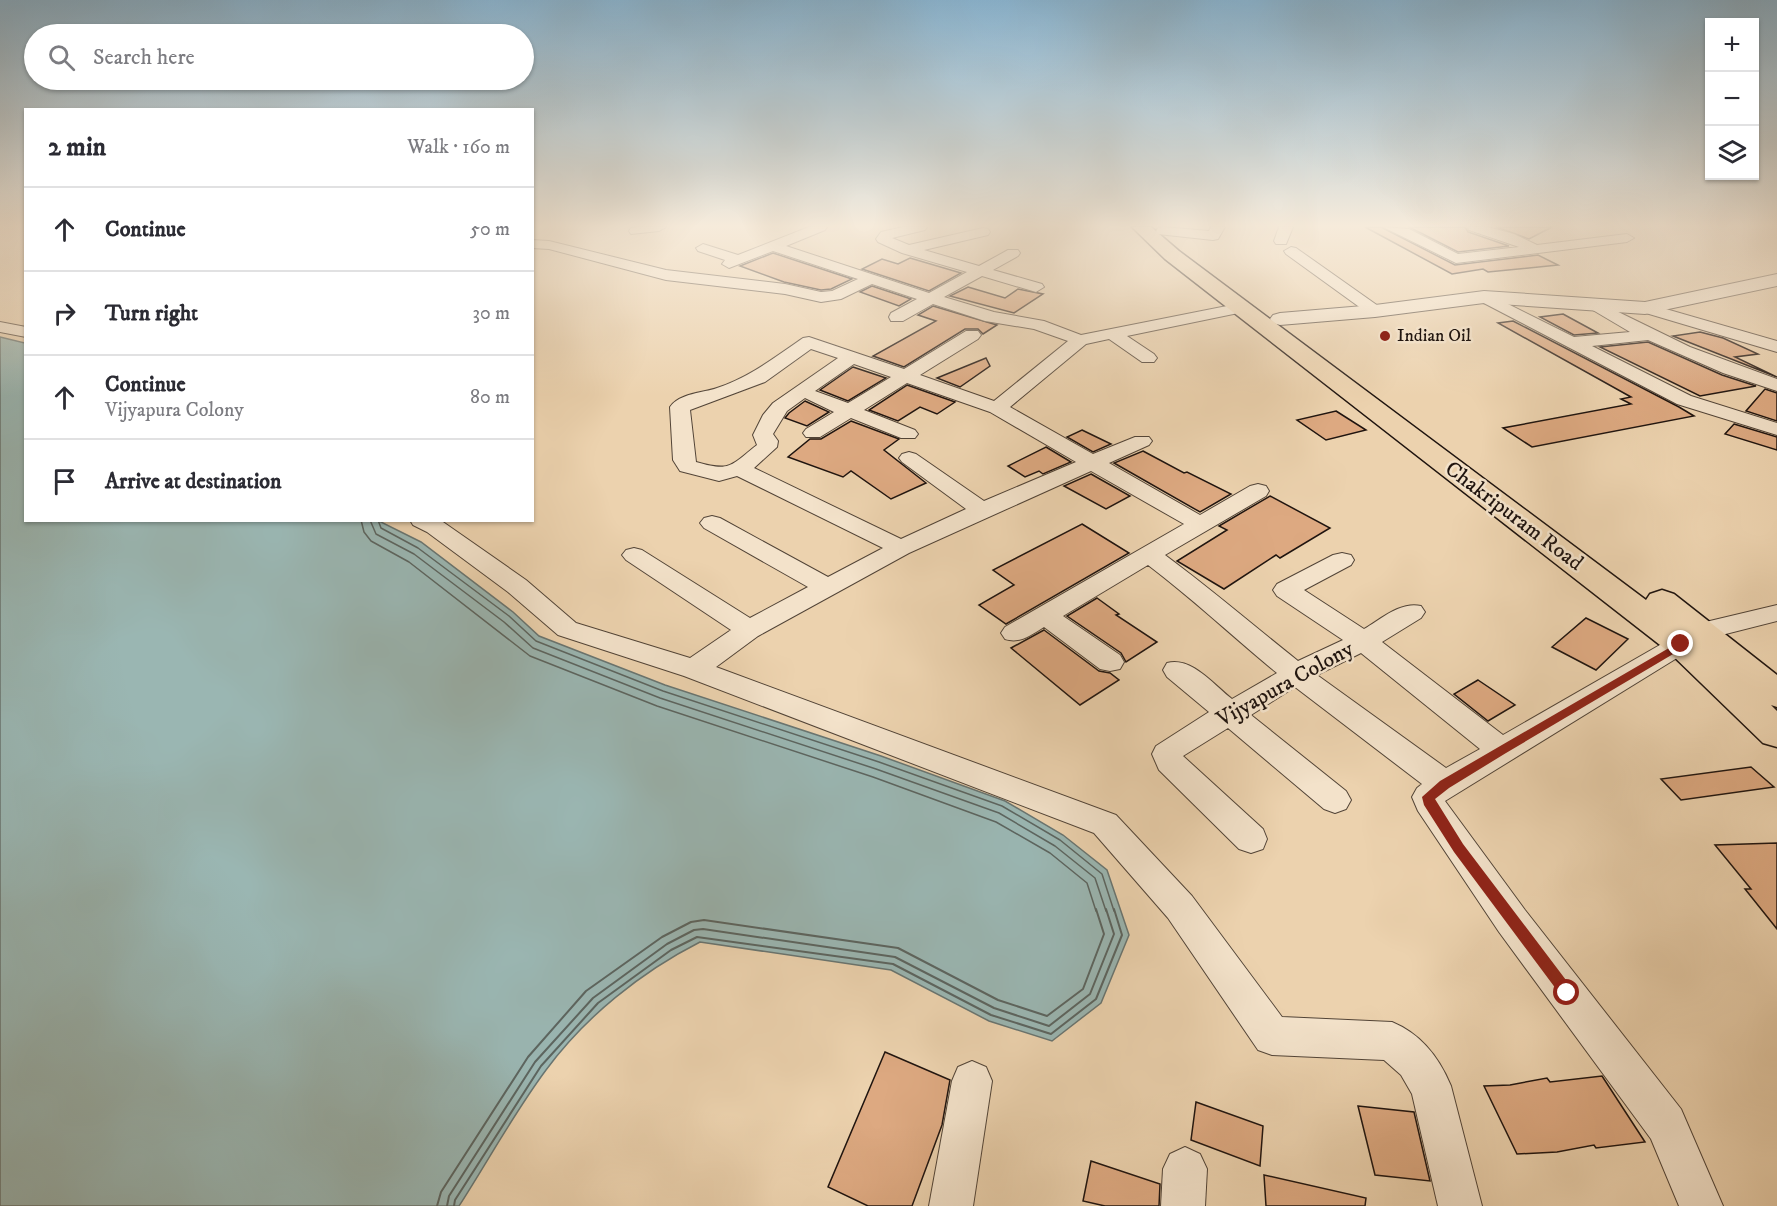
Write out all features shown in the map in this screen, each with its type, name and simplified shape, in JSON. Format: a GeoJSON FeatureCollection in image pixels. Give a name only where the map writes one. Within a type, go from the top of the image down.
{"type":"FeatureCollection","features":[{"type":"Feature","properties":{"kind":"main road","name":"Chakripuram Road"},"geometry":{"type":"LineString","coordinates":[[1209,283],[1584,557]]}},
{"type":"Feature","properties":{"kind":"main road","name":"Chakripuram Road"},"geometry":{"type":"LineString","coordinates":[[1233,283],[1691,638],[1777,694]]}},
{"type":"Feature","properties":{"kind":"main road","name":"Chakripuram Road"},"geometry":{"type":"LineString","coordinates":[[1691,638],[1777,733]]}},
{"type":"Feature","properties":{"kind":"street"},"geometry":{"type":"LineString","coordinates":[[736,283],[785,289],[821,297],[835,296],[862,283]]}},
{"type":"Feature","properties":{"kind":"street"},"geometry":{"type":"LineString","coordinates":[[884,283],[1080,340],[1242,308]]}},
{"type":"Feature","properties":{"kind":"street"},"geometry":{"type":"LineString","coordinates":[[897,317],[956,283]]}},
{"type":"Feature","properties":{"kind":"street"},"geometry":{"type":"LineString","coordinates":[[1023,283],[1036,287]]}},
{"type":"Feature","properties":{"kind":"street"},"geometry":{"type":"LineString","coordinates":[[1337,283],[1375,311]]}},
{"type":"Feature","properties":{"kind":"street"},"geometry":{"type":"LineString","coordinates":[[1280,319],[1375,311],[1484,297],[1645,308],[1767,283]]}},
{"type":"Feature","properties":{"kind":"street"},"geometry":{"type":"LineString","coordinates":[[1484,297],[1684,400],[1777,429]]}},
{"type":"Feature","properties":{"kind":"street"},"geometry":{"type":"LineString","coordinates":[[1594,306],[1647,335],[1740,375],[1777,385]]}},
{"type":"Feature","properties":{"kind":"street"},"geometry":{"type":"LineString","coordinates":[[1645,308],[1777,347]]}},
{"type":"Feature","properties":{"kind":"street"},"geometry":{"type":"LineString","coordinates":[[0,327],[24,332]]}},
{"type":"Feature","properties":{"kind":"street"},"geometry":{"type":"LineString","coordinates":[[1573,342],[1709,327]]}},
{"type":"Feature","properties":{"kind":"street"},"geometry":{"type":"LineString","coordinates":[[1113,334],[1148,358]]}},
{"type":"Feature","properties":{"kind":"street"},"geometry":{"type":"LineString","coordinates":[[813,433],[972,335]]}},
{"type":"Feature","properties":{"kind":"street"},"geometry":{"type":"LineString","coordinates":[[997,408],[1080,340]]}},
{"type":"Feature","properties":{"kind":"street"},"geometry":{"type":"LineString","coordinates":[[852,357],[780,407],[773,415],[763,435],[768,441],[767,447],[739,469],[719,475],[688,466],[684,460],[686,447],[680,407],[696,399],[724,392],[758,378],[809,342],[852,357],[905,376],[997,408],[1200,525]]}},
{"type":"Feature","properties":{"kind":"street"},"geometry":{"type":"LineString","coordinates":[[814,397],[908,434]]}},
{"type":"Feature","properties":{"kind":"street"},"geometry":{"type":"LineString","coordinates":[[694,669],[748,630],[901,548],[982,510],[1142,441]]}},
{"type":"Feature","properties":{"kind":"street"},"geometry":{"type":"LineString","coordinates":[[909,458],[982,510]]}},
{"type":"Feature","properties":{"kind":"street"},"geometry":{"type":"LineString","coordinates":[[739,469],[901,548]]}},
{"type":"Feature","properties":{"kind":"street"},"geometry":{"type":"LineString","coordinates":[[1014,633],[1258,491]]}},
{"type":"Feature","properties":{"kind":"street"},"geometry":{"type":"LineString","coordinates":[[426,522],[517,586],[567,629],[694,669],[1105,824],[1180,907],[1272,1036],[1392,1041],[1415,1061],[1431,1086],[1460,1206]]}},
{"type":"Feature","properties":{"kind":"street"},"geometry":{"type":"LineString","coordinates":[[712,523],[828,588]]}},
{"type":"Feature","properties":{"kind":"street"},"geometry":{"type":"LineString","coordinates":[[1148,554],[1205,596],[1227,618],[1296,674],[1444,784]]}},
{"type":"Feature","properties":{"kind":"street"},"geometry":{"type":"LineString","coordinates":[[634,555],[748,630]]}},
{"type":"Feature","properties":{"kind":"street"},"geometry":{"type":"LineString","coordinates":[[1342,560],[1286,590],[1363,641],[1412,612]]}},
{"type":"Feature","properties":{"kind":"street"},"geometry":{"type":"LineString","coordinates":[[1701,1206],[1666,1124],[1499,903],[1429,802],[1428,797],[1444,784],[1691,638],[1777,613]]}},
{"type":"Feature","properties":{"kind":"street"},"geometry":{"type":"LineString","coordinates":[[1046,616],[1110,662]]}},
{"type":"Feature","properties":{"kind":"street","name":"Vijyapura Colony"},"geometry":{"type":"LineString","coordinates":[[1251,838],[1170,762],[1167,754],[1173,747],[1228,713],[1296,674],[1363,641],[1502,750]]}},
{"type":"Feature","properties":{"kind":"street"},"geometry":{"type":"LineString","coordinates":[[1177,670],[1335,800]]}},
{"type":"Feature","properties":{"kind":"street"},"geometry":{"type":"LineString","coordinates":[[951,1206],[972,1082]]}},
{"type":"Feature","properties":{"kind":"water"},"geometry":{"type":"Polygon","coordinates":[[[0,337],[24,343],[24,522],[381,522],[421,542],[513,612],[539,636],[665,685],[881,756],[1005,801],[1063,835],[1107,870],[1129,935],[1101,1003],[1052,1041],[989,1021],[891,970],[700,942],[636,982],[596,1014],[578,1032],[534,1086],[459,1206],[0,1206],[0,337]]]}},
{"type":"Feature","properties":{"kind":"building"},"geometry":{"type":"Polygon","coordinates":[[[790,283],[843,283],[831,289],[821,290],[790,283]]]}},
{"type":"Feature","properties":{"kind":"building"},"geometry":{"type":"Polygon","coordinates":[[[905,283],[943,283],[929,291],[905,283]]]}},
{"type":"Feature","properties":{"kind":"building"},"geometry":{"type":"Polygon","coordinates":[[[872,286],[911,299],[899,306],[860,292],[872,286]]]}},
{"type":"Feature","properties":{"kind":"building"},"geometry":{"type":"Polygon","coordinates":[[[968,287],[1005,298],[1018,289],[1043,294],[1014,313],[950,296],[968,287]]]}},
{"type":"Feature","properties":{"kind":"building"},"geometry":{"type":"Polygon","coordinates":[[[933,306],[997,325],[983,334],[978,329],[965,329],[904,367],[873,356],[936,321],[918,315],[933,306]]]}},
{"type":"Feature","properties":{"kind":"building"},"geometry":{"type":"Polygon","coordinates":[[[1563,314],[1598,333],[1574,335],[1540,317],[1563,314]]]}},
{"type":"Feature","properties":{"kind":"building"},"geometry":{"type":"Polygon","coordinates":[[[1513,321],[1694,416],[1532,447],[1503,428],[1631,404],[1621,399],[1631,397],[1498,323],[1513,321]]]}},
{"type":"Feature","properties":{"kind":"building"},"geometry":{"type":"Polygon","coordinates":[[[1700,332],[1723,338],[1758,354],[1735,357],[1777,377],[1673,336],[1700,332]]]}},
{"type":"Feature","properties":{"kind":"building"},"geometry":{"type":"Polygon","coordinates":[[[1648,342],[1722,375],[1756,386],[1700,396],[1600,347],[1648,342]]]}},
{"type":"Feature","properties":{"kind":"building"},"geometry":{"type":"Polygon","coordinates":[[[986,358],[990,366],[960,387],[937,378],[986,358]]]}},
{"type":"Feature","properties":{"kind":"building"},"geometry":{"type":"Polygon","coordinates":[[[853,367],[886,378],[848,401],[820,390],[853,367]]]}},
{"type":"Feature","properties":{"kind":"building"},"geometry":{"type":"Polygon","coordinates":[[[907,385],[955,402],[937,414],[920,407],[898,421],[869,410],[907,385]]]}},
{"type":"Feature","properties":{"kind":"building"},"geometry":{"type":"Polygon","coordinates":[[[1765,389],[1777,393],[1777,421],[1746,411],[1765,389]]]}},
{"type":"Feature","properties":{"kind":"building"},"geometry":{"type":"Polygon","coordinates":[[[805,401],[829,412],[807,426],[785,418],[805,401]]]}},
{"type":"Feature","properties":{"kind":"building"},"geometry":{"type":"Polygon","coordinates":[[[1336,411],[1366,430],[1326,440],[1297,420],[1336,411]]]}},
{"type":"Feature","properties":{"kind":"building"},"geometry":{"type":"Polygon","coordinates":[[[851,421],[899,439],[884,450],[926,483],[891,499],[851,471],[843,477],[788,457],[810,439],[821,439],[851,421]]]}},
{"type":"Feature","properties":{"kind":"building"},"geometry":{"type":"Polygon","coordinates":[[[1734,424],[1777,437],[1777,450],[1725,434],[1734,424]]]}},
{"type":"Feature","properties":{"kind":"building"},"geometry":{"type":"Polygon","coordinates":[[[1082,430],[1111,444],[1093,452],[1067,437],[1082,430]]]}},
{"type":"Feature","properties":{"kind":"building"},"geometry":{"type":"Polygon","coordinates":[[[1046,447],[1071,462],[1043,474],[1039,471],[1025,477],[1008,466],[1046,447]]]}},
{"type":"Feature","properties":{"kind":"building"},"geometry":{"type":"Polygon","coordinates":[[[1143,451],[1231,494],[1200,512],[1114,463],[1143,451]]]}},
{"type":"Feature","properties":{"kind":"building"},"geometry":{"type":"Polygon","coordinates":[[[1091,474],[1130,496],[1106,509],[1064,486],[1091,474]]]}},
{"type":"Feature","properties":{"kind":"building"},"geometry":{"type":"Polygon","coordinates":[[[1270,496],[1330,528],[1280,558],[1276,555],[1224,589],[1177,561],[1227,530],[1219,526],[1270,496]]]}},
{"type":"Feature","properties":{"kind":"building"},"geometry":{"type":"Polygon","coordinates":[[[1082,524],[1129,553],[1006,624],[979,605],[1014,585],[993,570],[1082,524]]]}},
{"type":"Feature","properties":{"kind":"building"},"geometry":{"type":"Polygon","coordinates":[[[1097,598],[1119,614],[1116,615],[1157,642],[1126,662],[1121,653],[1067,616],[1097,598]]]}},
{"type":"Feature","properties":{"kind":"building"},"geometry":{"type":"Polygon","coordinates":[[[1586,618],[1628,639],[1596,670],[1552,647],[1586,618]]]}},
{"type":"Feature","properties":{"kind":"building"},"geometry":{"type":"Polygon","coordinates":[[[1044,630],[1099,671],[1110,673],[1119,680],[1080,705],[1011,648],[1044,630]]]}},
{"type":"Feature","properties":{"kind":"building"},"geometry":{"type":"Polygon","coordinates":[[[1478,680],[1515,705],[1488,721],[1454,694],[1478,680]]]}},
{"type":"Feature","properties":{"kind":"building"},"geometry":{"type":"Polygon","coordinates":[[[1751,767],[1774,787],[1681,800],[1661,779],[1751,767]]]}},
{"type":"Feature","properties":{"kind":"building"},"geometry":{"type":"Polygon","coordinates":[[[1777,843],[1777,929],[1745,889],[1751,889],[1715,845],[1777,843]]]}},
{"type":"Feature","properties":{"kind":"building"},"geometry":{"type":"Polygon","coordinates":[[[885,1052],[950,1080],[942,1125],[912,1206],[868,1206],[828,1187],[885,1052]]]}},
{"type":"Feature","properties":{"kind":"building"},"geometry":{"type":"Polygon","coordinates":[[[1602,1076],[1645,1142],[1517,1154],[1484,1086],[1510,1085],[1547,1078],[1550,1082],[1602,1076]]]}},
{"type":"Feature","properties":{"kind":"building"},"geometry":{"type":"Polygon","coordinates":[[[1196,1102],[1263,1126],[1260,1166],[1191,1140],[1196,1102]]]}},
{"type":"Feature","properties":{"kind":"building"},"geometry":{"type":"Polygon","coordinates":[[[1358,1106],[1414,1112],[1430,1181],[1375,1175],[1358,1106]]]}},
{"type":"Feature","properties":{"kind":"building"},"geometry":{"type":"Polygon","coordinates":[[[1091,1161],[1160,1184],[1159,1206],[1105,1206],[1083,1201],[1091,1161]]]}},
{"type":"Feature","properties":{"kind":"building"},"geometry":{"type":"Polygon","coordinates":[[[1264,1175],[1366,1198],[1365,1206],[1266,1206],[1264,1175]]]}},
{"type":"Feature","properties":{"kind":"place","name":"Indian Oil"},"geometry":{"type":"Point","coordinates":[1385,336]}},
{"type":"Feature","properties":{"kind":"route"},"geometry":{"type":"LineString","coordinates":[[1567,993],[1459,848],[1428,797],[1444,784],[1681,644]]}}]}
